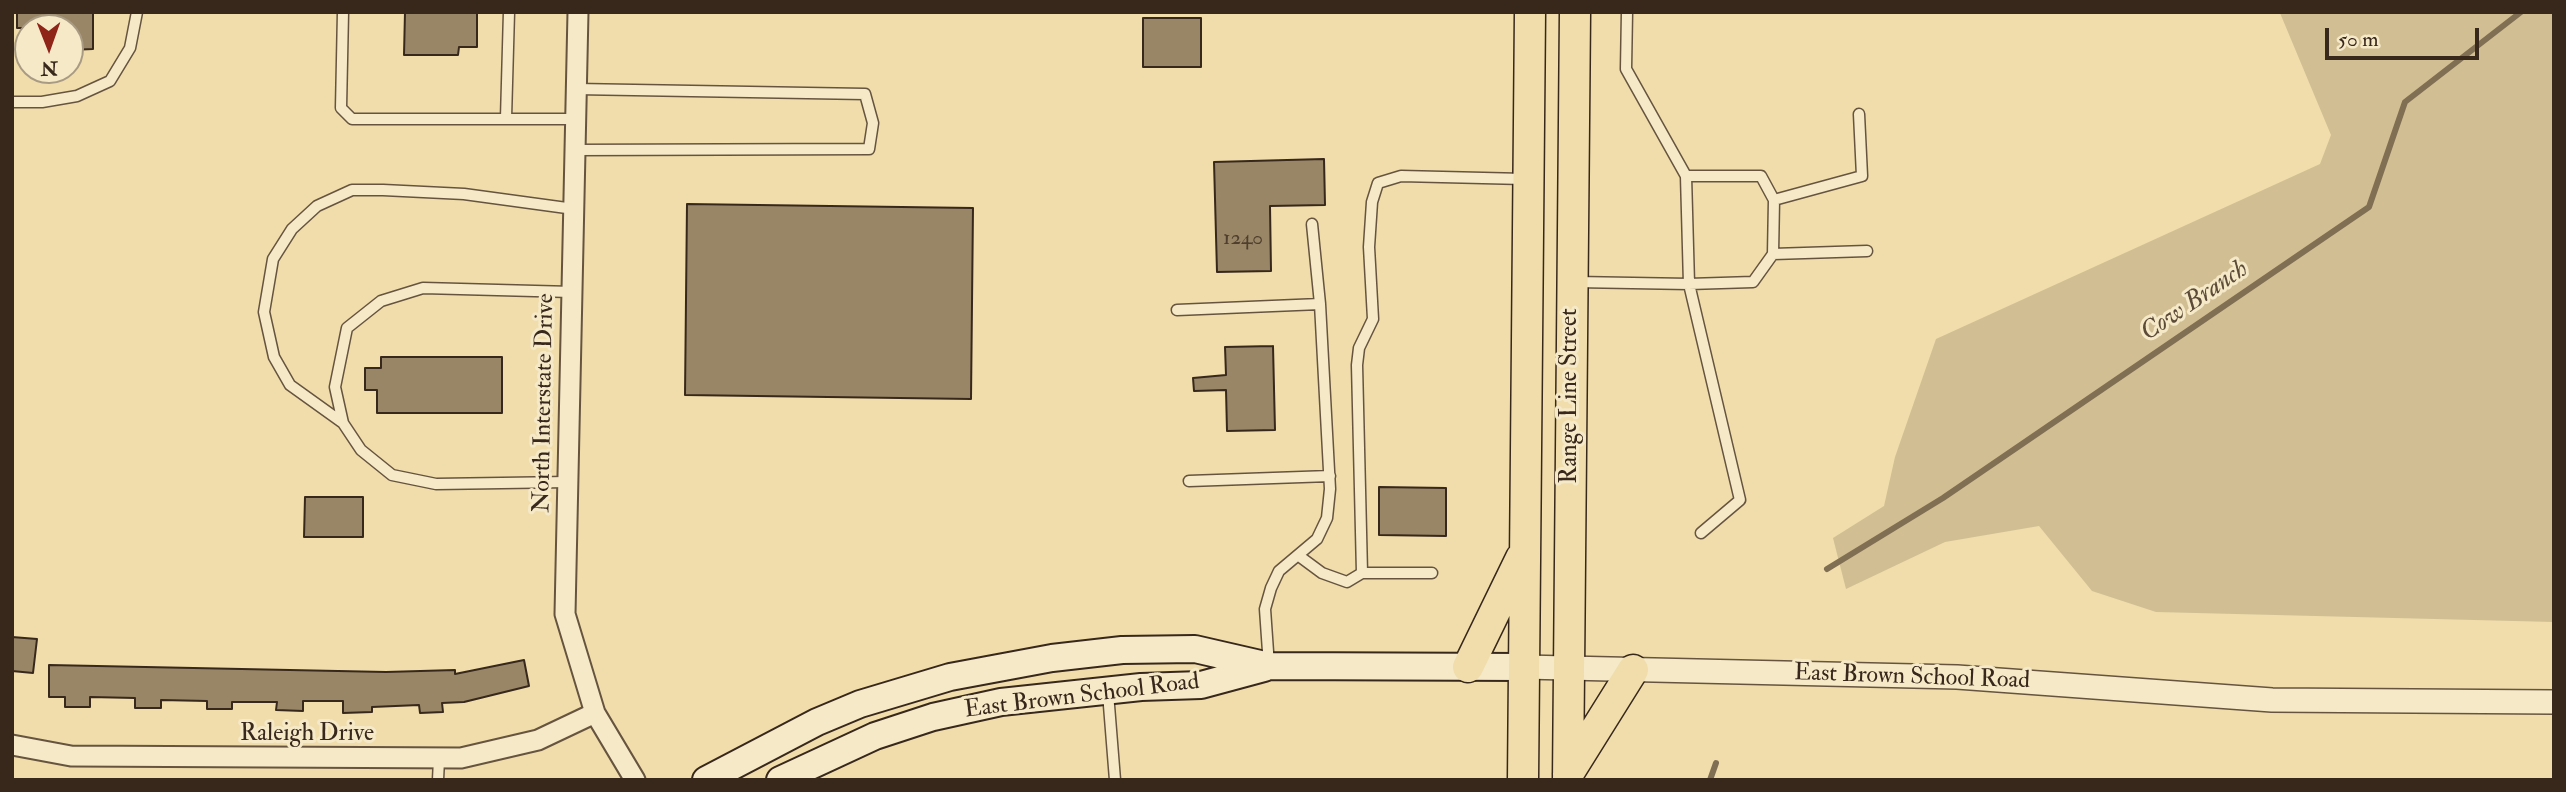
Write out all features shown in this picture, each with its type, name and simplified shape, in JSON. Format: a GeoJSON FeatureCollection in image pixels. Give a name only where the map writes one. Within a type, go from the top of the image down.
{"type":"FeatureCollection","features":[{"type":"Feature","properties":{"kind":"main road","name":"Range Line Street"},"geometry":{"type":"LineString","coordinates":[[1523,780],[1530,12]]}},
{"type":"Feature","properties":{"kind":"main road","name":"Range Line Street"},"geometry":{"type":"LineString","coordinates":[[1568,777],[1575,12]]}},
{"type":"Feature","properties":{"kind":"main road"},"geometry":{"type":"LineString","coordinates":[[1468,667],[1525,551]]}},
{"type":"Feature","properties":{"kind":"main road","name":"East Brown School Road"},"geometry":{"type":"LineString","coordinates":[[706,780],[849,708],[950,677],[1052,658],[1122,650],[1195,649],[1269,666],[1524,667]]}},
{"type":"Feature","properties":{"kind":"main road","name":"East Brown School Road"},"geometry":{"type":"LineString","coordinates":[[780,780],[875,736],[933,718],[1001,702],[1108,690],[1201,685],[1269,666]]}},
{"type":"Feature","properties":{"kind":"main road"},"geometry":{"type":"LineString","coordinates":[[1568,777],[1633,670]]}},
{"type":"Feature","properties":{"kind":"street","name":"North Interstate Drive"},"geometry":{"type":"LineString","coordinates":[[578,12],[565,614],[595,713],[635,780]]}},
{"type":"Feature","properties":{"kind":"street","name":"East Brown School Road"},"geometry":{"type":"LineString","coordinates":[[1524,667],[1957,677],[2272,700],[2554,702]]}},
{"type":"Feature","properties":{"kind":"street","name":"Raleigh Drive"},"geometry":{"type":"LineString","coordinates":[[12,745],[71,757],[461,758],[538,740],[595,713]]}},
{"type":"Feature","properties":{"kind":"lane"},"geometry":{"type":"LineString","coordinates":[[12,102],[43,103],[77,96],[110,81],[130,48],[137,12]]}},
{"type":"Feature","properties":{"kind":"lane"},"geometry":{"type":"LineString","coordinates":[[343,12],[341,108],[352,119],[576,119]]}},
{"type":"Feature","properties":{"kind":"lane"},"geometry":{"type":"LineString","coordinates":[[506,118],[509,12]]}},
{"type":"Feature","properties":{"kind":"lane"},"geometry":{"type":"LineString","coordinates":[[1627,12],[1626,69],[1686,176],[1689,284],[1741,500],[1702,533]]}},
{"type":"Feature","properties":{"kind":"lane"},"geometry":{"type":"LineString","coordinates":[[575,150],[869,149],[873,123],[865,94],[576,89]]}},
{"type":"Feature","properties":{"kind":"lane"},"geometry":{"type":"LineString","coordinates":[[1774,200],[1862,176],[1859,114]]}},
{"type":"Feature","properties":{"kind":"lane"},"geometry":{"type":"LineString","coordinates":[[1362,573],[1357,365],[1359,348],[1373,318],[1369,247],[1373,202],[1378,183],[1401,176],[1528,179]]}},
{"type":"Feature","properties":{"kind":"lane"},"geometry":{"type":"LineString","coordinates":[[1572,282],[1753,282],[1773,254],[1774,200],[1761,176],[1686,176]]}},
{"type":"Feature","properties":{"kind":"lane"},"geometry":{"type":"LineString","coordinates":[[568,482],[436,484],[392,475],[361,450],[343,423],[290,385],[274,357],[264,312],[273,258],[292,229],[317,206],[352,190],[464,194],[574,209]]}},
{"type":"Feature","properties":{"kind":"lane"},"geometry":{"type":"LineString","coordinates":[[1269,666],[1265,610],[1271,588],[1279,571],[1317,539],[1327,518],[1330,476],[1321,304],[1312,224]]}},
{"type":"Feature","properties":{"kind":"lane"},"geometry":{"type":"LineString","coordinates":[[1773,254],[1867,251]]}},
{"type":"Feature","properties":{"kind":"lane"},"geometry":{"type":"LineString","coordinates":[[343,423],[335,387],[347,328],[381,301],[423,288],[572,292]]}},
{"type":"Feature","properties":{"kind":"lane"},"geometry":{"type":"LineString","coordinates":[[1177,310],[1321,304]]}},
{"type":"Feature","properties":{"kind":"lane"},"geometry":{"type":"LineString","coordinates":[[1189,481],[1330,476]]}},
{"type":"Feature","properties":{"kind":"lane"},"geometry":{"type":"LineString","coordinates":[[1300,556],[1322,573],[1347,582],[1362,573],[1432,573]]}},
{"type":"Feature","properties":{"kind":"lane"},"geometry":{"type":"LineString","coordinates":[[1108,690],[1115,780]]}},
{"type":"Feature","properties":{"kind":"lane"},"geometry":{"type":"LineString","coordinates":[[438,780],[439,759]]}},
{"type":"Feature","properties":{"kind":"shaded area"},"geometry":{"type":"Polygon","coordinates":[[[2554,12],[2554,622],[2156,612],[2092,591],[2039,526],[1945,542],[1846,589],[1833,538],[1884,506],[1895,457],[1936,339],[2320,164],[2331,135],[2280,13],[2554,12]]]}},
{"type":"Feature","properties":{"kind":"building"},"geometry":{"type":"Polygon","coordinates":[[[93,12],[93,49],[84,49],[84,14],[17,14],[93,12]]]}},
{"type":"Feature","properties":{"kind":"building"},"geometry":{"type":"Polygon","coordinates":[[[405,12],[477,12],[477,47],[459,47],[458,55],[404,55],[405,12]]]}},
{"type":"Feature","properties":{"kind":"building"},"geometry":{"type":"Polygon","coordinates":[[[1143,18],[1201,18],[1201,67],[1143,67],[1143,18]]]}},
{"type":"Feature","properties":{"kind":"building"},"geometry":{"type":"Polygon","coordinates":[[[1324,159],[1325,205],[1270,206],[1271,271],[1217,272],[1214,162],[1324,159]]]}},
{"type":"Feature","properties":{"kind":"building"},"geometry":{"type":"Polygon","coordinates":[[[687,204],[973,208],[971,399],[685,395],[687,204]]]}},
{"type":"Feature","properties":{"kind":"building"},"geometry":{"type":"Polygon","coordinates":[[[1273,346],[1275,430],[1227,431],[1226,390],[1194,391],[1193,378],[1226,375],[1225,347],[1273,346]]]}},
{"type":"Feature","properties":{"kind":"building"},"geometry":{"type":"Polygon","coordinates":[[[381,357],[502,357],[502,413],[377,413],[377,390],[365,390],[365,368],[381,368],[381,357]]]}},
{"type":"Feature","properties":{"kind":"building"},"geometry":{"type":"Polygon","coordinates":[[[1379,487],[1446,488],[1446,536],[1379,535],[1379,487]]]}},
{"type":"Feature","properties":{"kind":"building"},"geometry":{"type":"Polygon","coordinates":[[[305,497],[363,497],[363,537],[304,537],[305,497]]]}},
{"type":"Feature","properties":{"kind":"building"},"geometry":{"type":"Polygon","coordinates":[[[12,637],[37,639],[33,673],[12,671],[12,637]]]}},
{"type":"Feature","properties":{"kind":"building"},"geometry":{"type":"Polygon","coordinates":[[[524,660],[529,686],[464,702],[442,703],[443,712],[420,713],[419,705],[372,707],[372,712],[343,713],[343,701],[303,701],[303,711],[276,710],[277,702],[232,702],[232,709],[207,709],[207,701],[161,700],[161,708],[135,708],[135,698],[90,697],[90,707],[65,707],[65,697],[49,697],[49,665],[386,672],[455,670],[455,674],[524,660]]]}},
{"type":"Feature","properties":{"kind":"waterway","name":"Cow Branch"},"geometry":{"type":"LineString","coordinates":[[1827,569],[1943,498],[2369,207],[2405,102],[2521,12]]}},
{"type":"Feature","properties":{"kind":"waterway","name":"Cow Branch"},"geometry":{"type":"LineString","coordinates":[[1710,780],[1716,763]]}}]}
